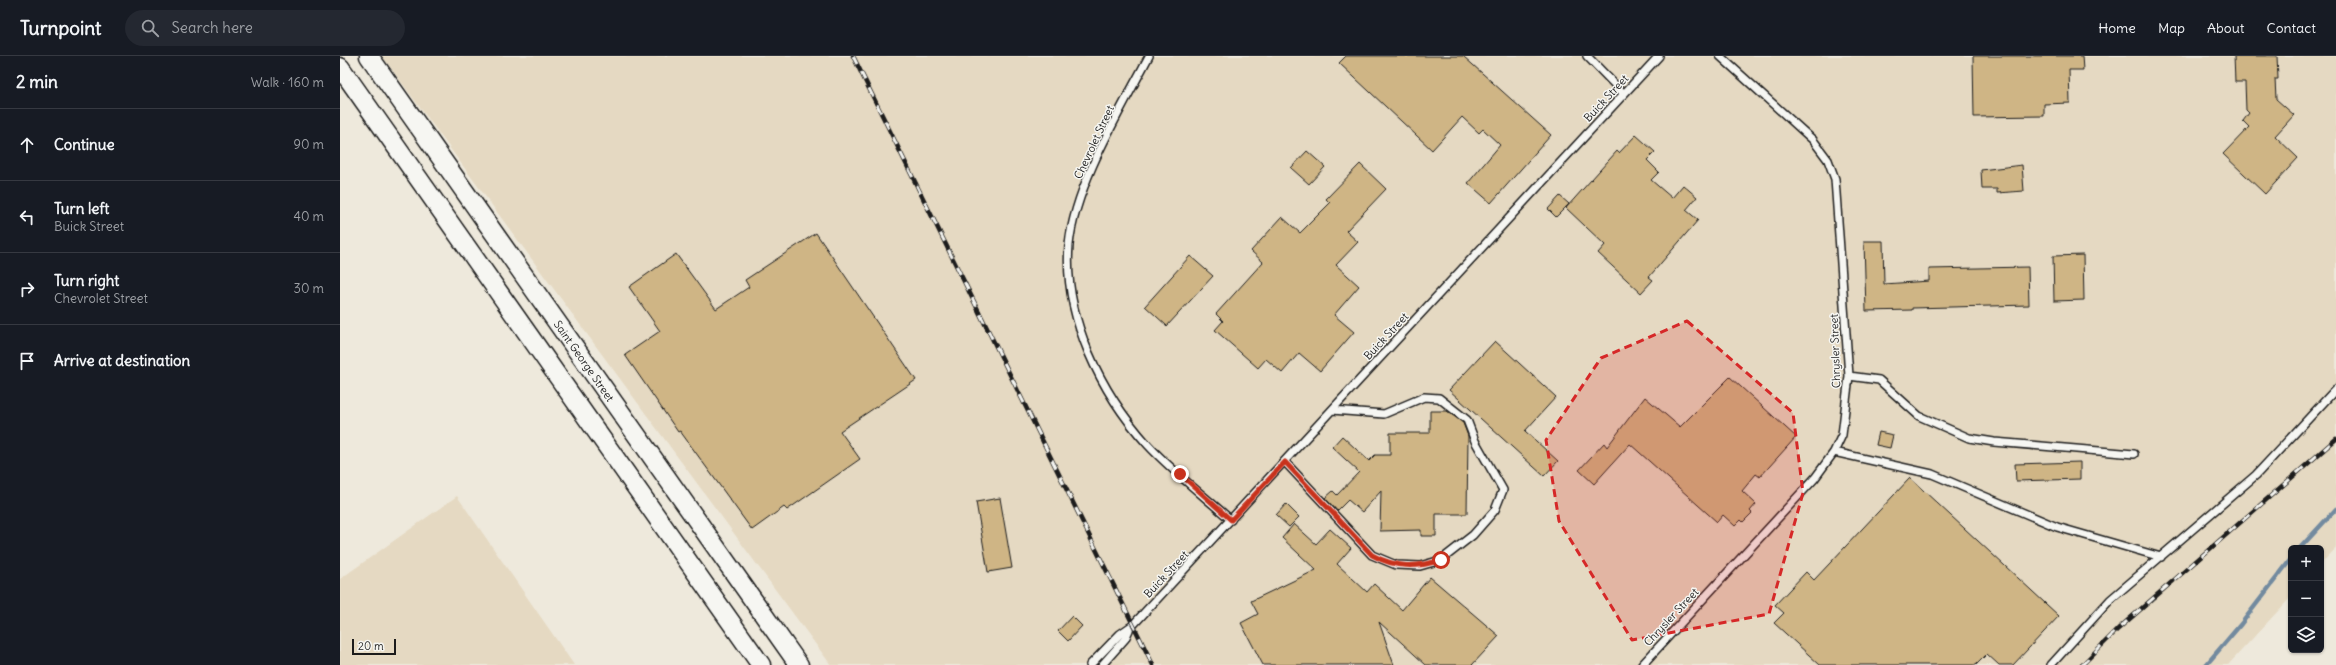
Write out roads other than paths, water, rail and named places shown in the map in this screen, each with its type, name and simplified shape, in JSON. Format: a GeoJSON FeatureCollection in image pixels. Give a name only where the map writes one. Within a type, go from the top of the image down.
{"type":"FeatureCollection","features":[{"type":"Feature","properties":{"kind":"main road","name":"Saint George Street"},"geometry":{"type":"LineString","coordinates":[[369,56],[799,665]]}},
{"type":"Feature","properties":{"kind":"main road"},"geometry":{"type":"LineString","coordinates":[[340,67],[761,665]]}},
{"type":"Feature","properties":{"kind":"lane","name":"Chevrolet Street"},"geometry":{"type":"LineString","coordinates":[[1149,56],[1089,173],[1078,208],[1069,245],[1073,298],[1080,332],[1101,380],[1130,424],[1149,446],[1231,520]]}},
{"type":"Feature","properties":{"kind":"lane"},"geometry":{"type":"LineString","coordinates":[[1587,56],[1624,94]]}},
{"type":"Feature","properties":{"kind":"lane","name":"Buick Street"},"geometry":{"type":"LineString","coordinates":[[1102,665],[1125,639],[1129,630],[1659,56]]}},
{"type":"Feature","properties":{"kind":"lane","name":"Chrysler Street"},"geometry":{"type":"LineString","coordinates":[[1642,665],[1815,478],[1834,452],[1842,435],[1845,418],[1849,376],[1835,179],[1828,160],[1813,140],[1720,56]]}},
{"type":"Feature","properties":{"kind":"lane"},"geometry":{"type":"LineString","coordinates":[[1849,376],[1879,380],[1919,416],[1969,438],[1994,442],[2134,454]]}},
{"type":"Feature","properties":{"kind":"lane"},"geometry":{"type":"LineString","coordinates":[[2051,665],[2110,600],[2256,475],[2336,389]]}},
{"type":"Feature","properties":{"kind":"lane"},"geometry":{"type":"LineString","coordinates":[[1285,462],[1372,555],[1396,565],[1420,566],[1441,560],[1473,536],[1495,510],[1503,490],[1475,441],[1467,420],[1441,400],[1424,397],[1384,414],[1332,410]]}},
{"type":"Feature","properties":{"kind":"lane"},"geometry":{"type":"LineString","coordinates":[[1834,452],[1937,475],[2057,527],[2161,557]]}},
{"type":"Feature","properties":{"kind":"lane","name":"Buick Street"},"geometry":{"type":"LineString","coordinates":[[1090,665],[1120,634],[1129,630]]}},
{"type":"Feature","properties":{"kind":"waterway"},"geometry":{"type":"LineString","coordinates":[[2303,545],[2336,509]]}},
{"type":"Feature","properties":{"kind":"waterway"},"geometry":{"type":"LineString","coordinates":[[2206,665],[2241,624],[2288,563]]}},
{"type":"Feature","properties":{"kind":"railway"},"geometry":{"type":"LineString","coordinates":[[853,56],[1153,665]]}},
{"type":"Feature","properties":{"kind":"railway"},"geometry":{"type":"LineString","coordinates":[[2082,665],[2118,629],[2336,439]]}}]}
